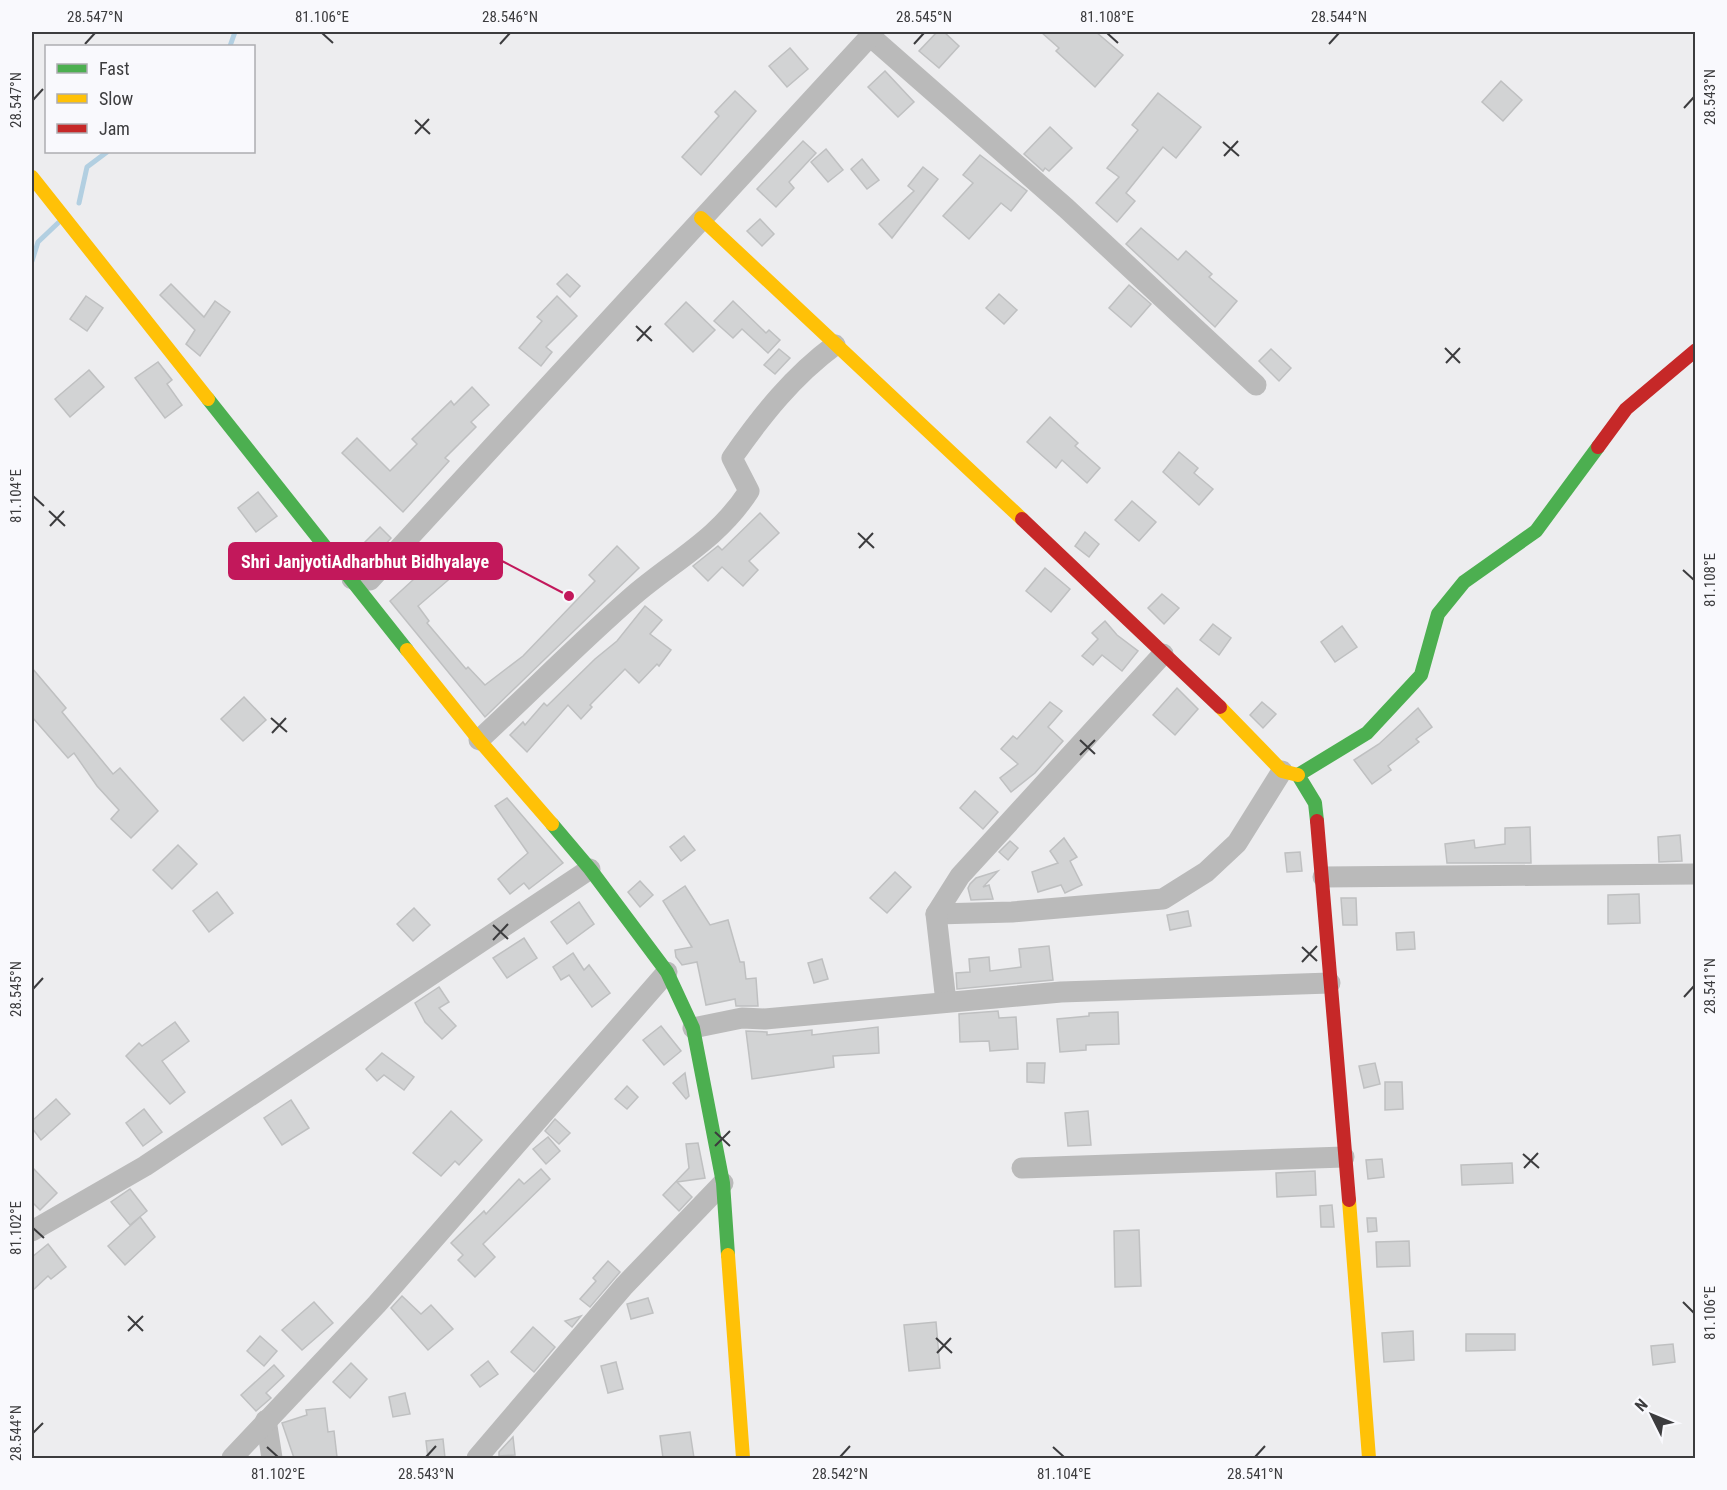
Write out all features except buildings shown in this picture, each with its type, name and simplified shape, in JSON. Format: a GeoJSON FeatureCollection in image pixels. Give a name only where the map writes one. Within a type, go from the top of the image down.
{"type":"FeatureCollection","features":[{"type":"Feature","properties":{"kind":"street"},"geometry":{"type":"LineString","coordinates":[[352,579],[370,580],[872,34],[1066,208],[1256,385]]}},
{"type":"Feature","properties":{"kind":"street"},"geometry":{"type":"LineString","coordinates":[[32,177],[480,740],[591,869],[668,972],[693,1028],[723,1183],[743,1458]]}},
{"type":"Feature","properties":{"kind":"street"},"geometry":{"type":"LineString","coordinates":[[701,219],[1163,654],[1185,672],[1290,773],[1315,803],[1323,877],[1369,1458]]}},
{"type":"Feature","properties":{"kind":"street"},"geometry":{"type":"LineString","coordinates":[[480,740],[635,595],[688,556],[734,514],[748,491],[732,458],[769,406],[814,360],[835,345]]}},
{"type":"Feature","properties":{"kind":"street"},"geometry":{"type":"LineString","coordinates":[[936,914],[1012,912],[1163,899],[1206,872],[1237,843],[1290,773],[1367,733],[1375,725],[1421,675],[1438,614],[1464,582],[1536,531],[1626,409],[1695,350]]}},
{"type":"Feature","properties":{"kind":"street"},"geometry":{"type":"LineString","coordinates":[[946,1002],[936,914],[960,876],[1163,654]]}},
{"type":"Feature","properties":{"kind":"street"},"geometry":{"type":"LineString","coordinates":[[32,1231],[145,1166],[591,869]]}},
{"type":"Feature","properties":{"kind":"street"},"geometry":{"type":"LineString","coordinates":[[1323,877],[1695,874]]}},
{"type":"Feature","properties":{"kind":"street"},"geometry":{"type":"LineString","coordinates":[[232,1458],[377,1304],[668,972]]}},
{"type":"Feature","properties":{"kind":"street"},"geometry":{"type":"LineString","coordinates":[[693,1028],[742,1018],[765,1019],[1061,992],[1330,983]]}},
{"type":"Feature","properties":{"kind":"street"},"geometry":{"type":"LineString","coordinates":[[1023,1168],[1344,1157]]}},
{"type":"Feature","properties":{"kind":"street"},"geometry":{"type":"LineString","coordinates":[[477,1458],[624,1286],[723,1183]]}},
{"type":"Feature","properties":{"kind":"street"},"geometry":{"type":"LineString","coordinates":[[266,1420],[272,1458]]}},
{"type":"Feature","properties":{"kind":"waterway"},"geometry":{"type":"LineString","coordinates":[[230,45],[235,32]]}},
{"type":"Feature","properties":{"kind":"waterway"},"geometry":{"type":"LineString","coordinates":[[79,203],[87,167],[106,153]]}},
{"type":"Feature","properties":{"kind":"waterway"},"geometry":{"type":"LineString","coordinates":[[32,261],[38,242],[58,223]]}},
{"type":"Feature","properties":{"kind":"traffic: fast"},"geometry":{"type":"LineString","coordinates":[[208,399],[407,650]]}},
{"type":"Feature","properties":{"kind":"traffic: fast"},"geometry":{"type":"LineString","coordinates":[[1317,821],[1315,803],[1298,775],[1367,733],[1421,675],[1438,614],[1464,582],[1536,531],[1598,447]]}},
{"type":"Feature","properties":{"kind":"traffic: fast"},"geometry":{"type":"LineString","coordinates":[[552,824],[590,869],[667,972],[693,1028],[723,1183],[728,1255]]}},
{"type":"Feature","properties":{"kind":"traffic: slow"},"geometry":{"type":"LineString","coordinates":[[32,177],[208,399]]}},
{"type":"Feature","properties":{"kind":"traffic: slow"},"geometry":{"type":"LineString","coordinates":[[701,218],[1022,519]]}},
{"type":"Feature","properties":{"kind":"traffic: slow"},"geometry":{"type":"LineString","coordinates":[[407,650],[479,740],[552,824]]}},
{"type":"Feature","properties":{"kind":"traffic: slow"},"geometry":{"type":"LineString","coordinates":[[1220,707],[1282,771],[1298,775]]}},
{"type":"Feature","properties":{"kind":"traffic: slow"},"geometry":{"type":"LineString","coordinates":[[1349,1200],[1369,1458]]}},
{"type":"Feature","properties":{"kind":"traffic: slow"},"geometry":{"type":"LineString","coordinates":[[728,1255],[743,1458]]}},
{"type":"Feature","properties":{"kind":"traffic: jam"},"geometry":{"type":"LineString","coordinates":[[1598,447],[1626,409],[1696,350]]}},
{"type":"Feature","properties":{"kind":"traffic: jam"},"geometry":{"type":"LineString","coordinates":[[1022,519],[1220,707]]}},
{"type":"Feature","properties":{"kind":"traffic: jam"},"geometry":{"type":"LineString","coordinates":[[1317,821],[1349,1200]]}},
{"type":"Feature","properties":{"kind":"place","name":"Shri JanjyotiAdharbhut Bidhyalaye"},"geometry":{"type":"Point","coordinates":[569,596]}}]}
